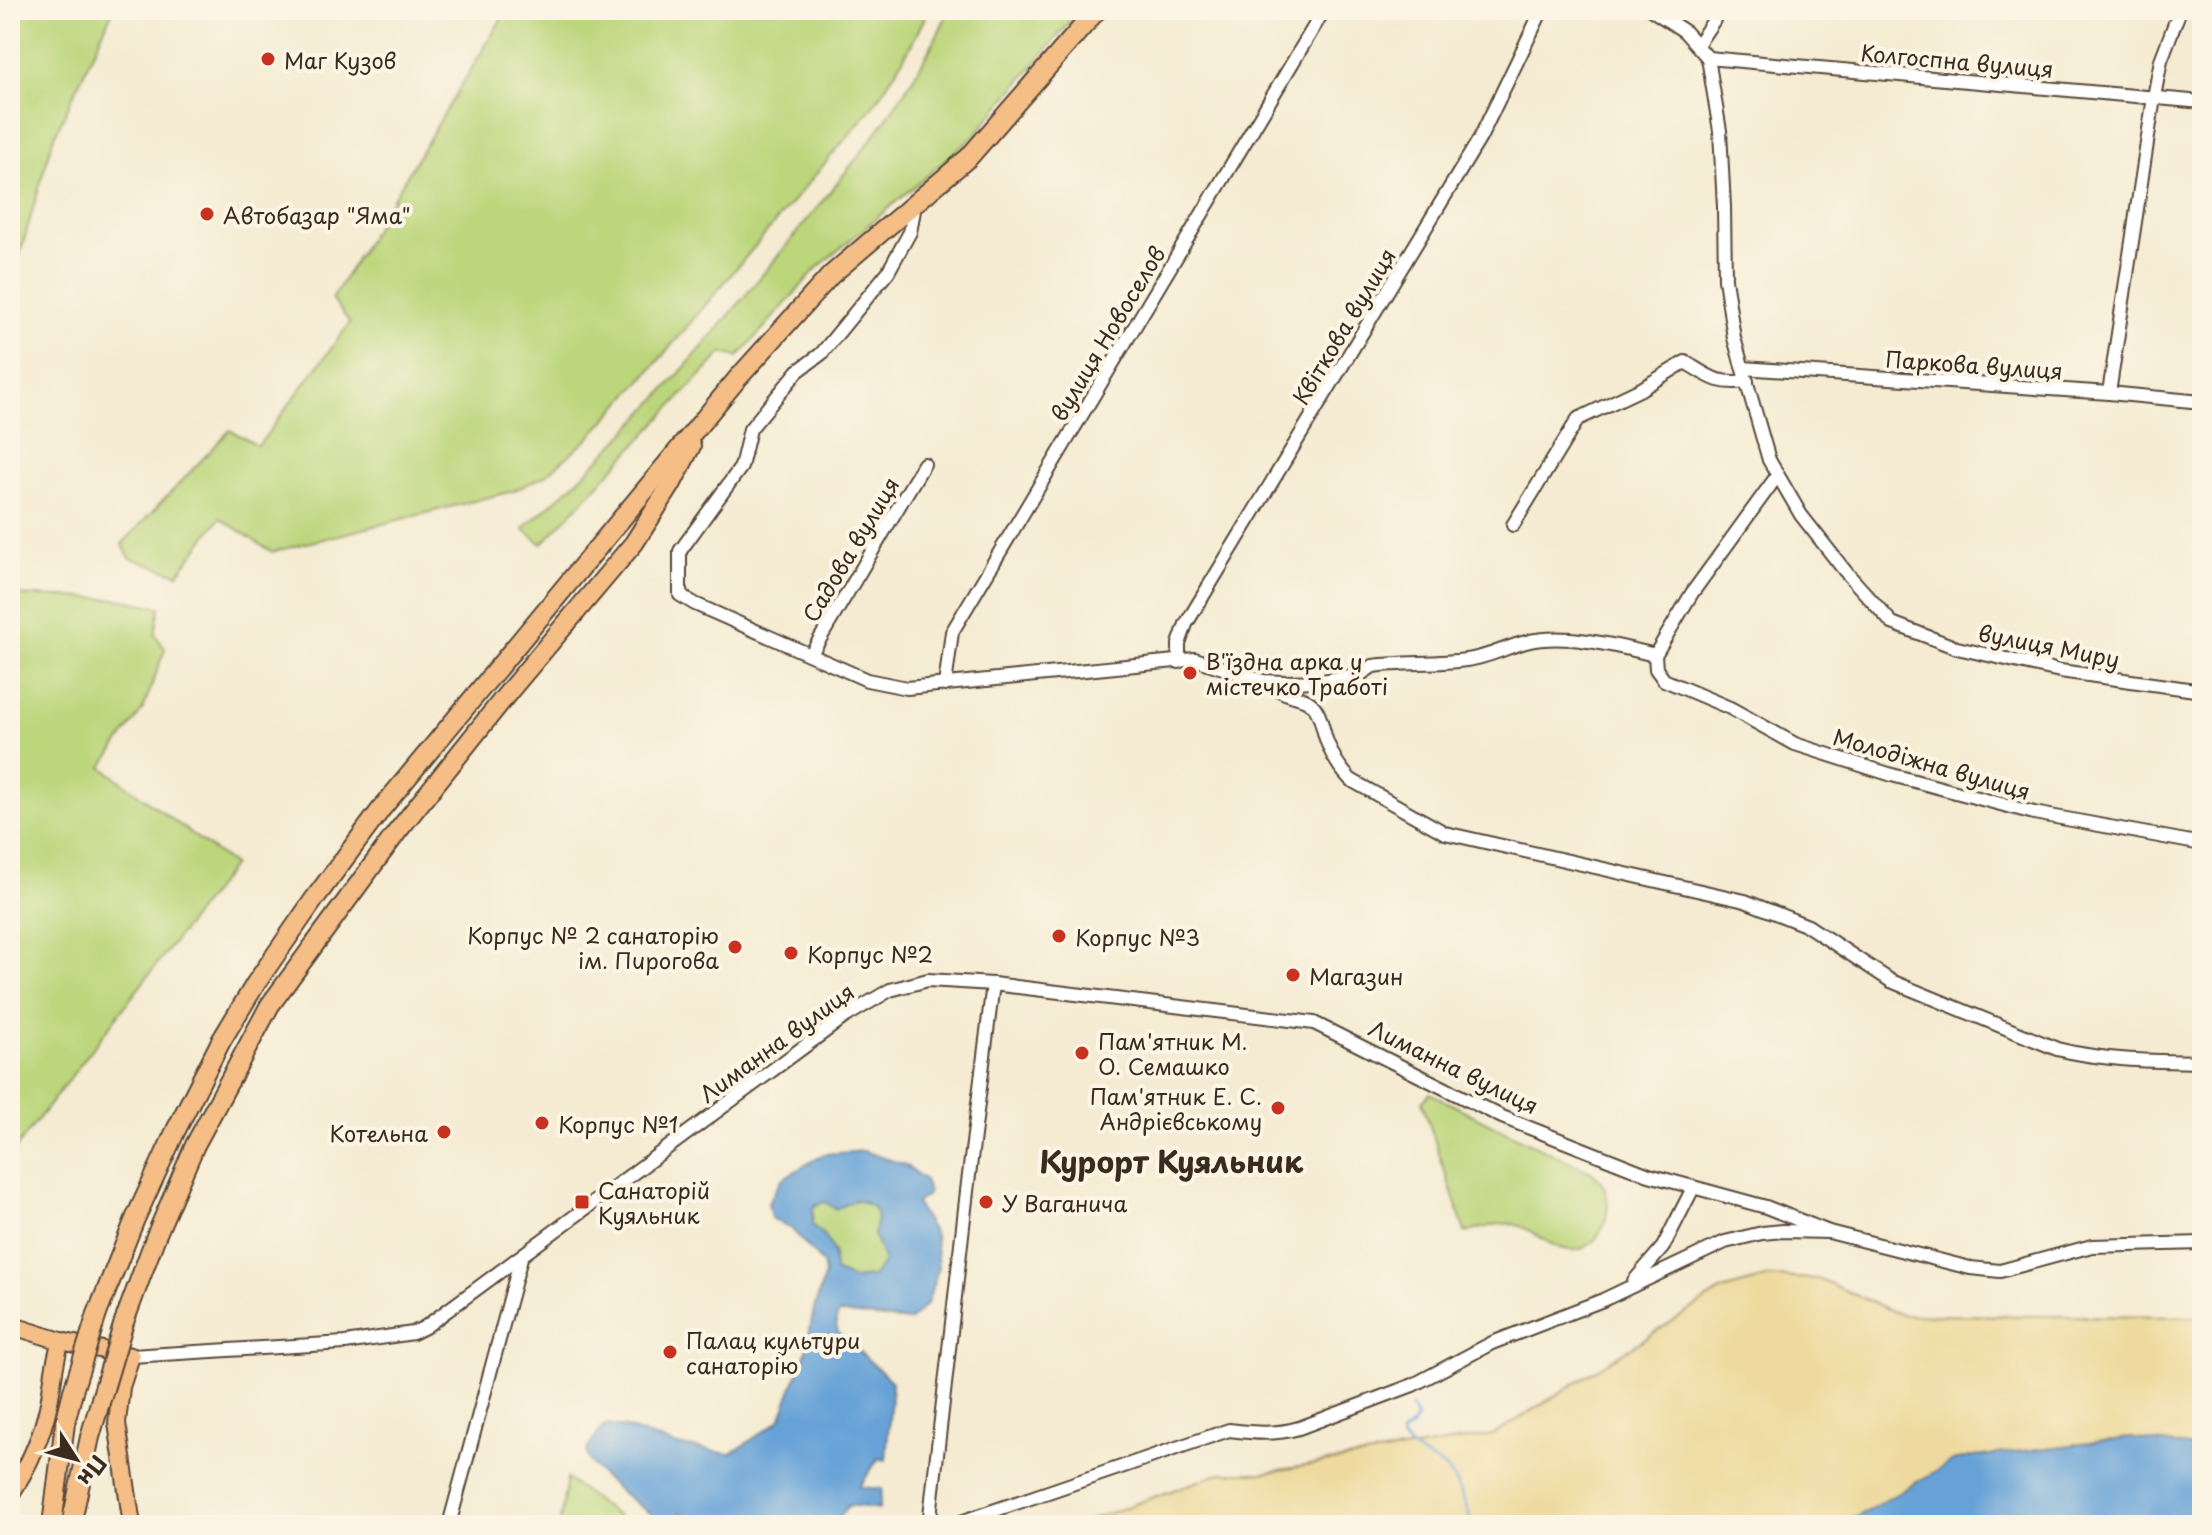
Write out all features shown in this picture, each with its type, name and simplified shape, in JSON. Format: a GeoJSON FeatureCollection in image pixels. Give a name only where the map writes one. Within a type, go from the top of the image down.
{"type":"FeatureCollection","features":[{"type":"Feature","properties":{"kind":"highway"},"geometry":{"type":"LineString","coordinates":[[49,1525],[65,1423],[97,1314],[135,1219],[176,1130],[221,1041],[256,983],[382,808],[738,378],[831,275],[969,157],[1097,10]]}},
{"type":"Feature","properties":{"kind":"highway"},"geometry":{"type":"LineString","coordinates":[[71,1525],[101,1399],[124,1322],[156,1236],[195,1145],[270,1005],[406,820],[634,543],[671,485],[703,422]]}},
{"type":"Feature","properties":{"kind":"main road","name":"Лиманна вулиця"},"geometry":{"type":"LineString","coordinates":[[10,1325],[61,1341],[131,1356]]}},
{"type":"Feature","properties":{"kind":"main road"},"geometry":{"type":"LineString","coordinates":[[12,1490],[32,1458],[41,1435],[61,1341]]}},
{"type":"Feature","properties":{"kind":"main road"},"geometry":{"type":"LineString","coordinates":[[131,1356],[121,1387],[117,1423],[132,1525]]}},
{"type":"Feature","properties":{"kind":"street","name":"вулиця Новоселов"},"geometry":{"type":"LineString","coordinates":[[945,685],[952,632],[1324,10]]}},
{"type":"Feature","properties":{"kind":"street","name":"Квіткова вулиця"},"geometry":{"type":"LineString","coordinates":[[1188,663],[1179,644],[1186,624],[1480,138],[1542,10]]}},
{"type":"Feature","properties":{"kind":"street"},"geometry":{"type":"LineString","coordinates":[[915,205],[910,232],[888,272],[821,354],[798,371],[750,429],[741,467],[680,551],[680,595],[867,680],[907,688],[1188,663],[1263,681],[1322,681],[1361,674],[1373,666],[1468,660],[1527,641],[1551,639],[1587,641],[1655,655],[1692,593],[1777,476],[1769,460],[1734,338],[1725,279],[1720,131],[1708,58],[1684,31],[1652,10]]}},
{"type":"Feature","properties":{"kind":"street"},"geometry":{"type":"LineString","coordinates":[[1697,45],[1714,20],[1715,10]]}},
{"type":"Feature","properties":{"kind":"street"},"geometry":{"type":"LineString","coordinates":[[2109,393],[2154,97],[2161,60],[2180,10]]}},
{"type":"Feature","properties":{"kind":"street","name":"Колгоспна вулиця"},"geometry":{"type":"LineString","coordinates":[[1708,58],[2202,102]]}},
{"type":"Feature","properties":{"kind":"street","name":"Паркова вулиця"},"geometry":{"type":"LineString","coordinates":[[1513,525],[1578,419],[1641,389],[1685,362],[1728,384],[1745,375],[2109,393],[2202,402]]}},
{"type":"Feature","properties":{"kind":"street","name":"Садова вулиця"},"geometry":{"type":"LineString","coordinates":[[811,654],[924,464]]}},
{"type":"Feature","properties":{"kind":"street","name":"вулиця Миру"},"geometry":{"type":"LineString","coordinates":[[1777,476],[1801,515],[1845,571],[1892,623],[1957,648],[2060,671],[2202,691]]}},
{"type":"Feature","properties":{"kind":"street","name":"Молодіжна вулиця"},"geometry":{"type":"LineString","coordinates":[[1655,655],[1656,669],[1664,680],[1730,708],[1795,744],[1892,775],[2034,813],[2202,844]]}},
{"type":"Feature","properties":{"kind":"street"},"geometry":{"type":"LineString","coordinates":[[1263,681],[1313,705],[1318,711],[1333,758],[1351,780],[1445,833],[1745,901],[1808,926],[1891,981],[2057,1049],[2137,1061],[2202,1062]]}},
{"type":"Feature","properties":{"kind":"street"},"geometry":{"type":"LineString","coordinates":[[1313,705],[1322,681]]}},
{"type":"Feature","properties":{"kind":"street","name":"Лиманна вулиця"},"geometry":{"type":"LineString","coordinates":[[131,1356],[345,1343],[413,1333],[439,1318],[866,1003],[915,981],[993,984],[1314,1023],[1502,1117],[1649,1175],[1766,1207],[1829,1232]]}},
{"type":"Feature","properties":{"kind":"street"},"geometry":{"type":"LineString","coordinates":[[929,1525],[993,984]]}},
{"type":"Feature","properties":{"kind":"street"},"geometry":{"type":"LineString","coordinates":[[1629,1286],[1663,1247],[1693,1188]]}},
{"type":"Feature","properties":{"kind":"street"},"geometry":{"type":"LineString","coordinates":[[952,1525],[1229,1430],[1265,1434],[1299,1428],[1413,1385],[1492,1343],[1603,1300],[1725,1242],[1762,1233],[1829,1232],[1970,1268],[2000,1271],[2092,1246],[2202,1243]]}},
{"type":"Feature","properties":{"kind":"street"},"geometry":{"type":"LineString","coordinates":[[449,1525],[521,1258]]}},
{"type":"Feature","properties":{"kind":"green space"},"geometry":{"type":"Polygon","coordinates":[[[10,10],[113,10],[53,139],[10,289],[10,10]]]}},
{"type":"Feature","properties":{"kind":"green space"},"geometry":{"type":"Polygon","coordinates":[[[507,10],[928,10],[901,62],[869,111],[654,366],[589,438],[545,476],[513,491],[272,552],[220,518],[178,574],[130,558],[122,544],[230,430],[258,446],[350,323],[332,299],[507,10]]]}},
{"type":"Feature","properties":{"kind":"green space"},"geometry":{"type":"Polygon","coordinates":[[[949,10],[1080,10],[973,137],[817,268],[738,357],[722,353],[542,544],[523,529],[607,452],[746,295],[882,125],[918,70],[949,10]]]}},
{"type":"Feature","properties":{"kind":"green space"},"geometry":{"type":"Polygon","coordinates":[[[10,595],[119,599],[160,607],[155,634],[165,649],[143,709],[102,767],[233,865],[10,1156],[10,595]]]}},
{"type":"Feature","properties":{"kind":"green space"},"geometry":{"type":"Polygon","coordinates":[[[1430,1093],[1597,1176],[1607,1198],[1607,1210],[1601,1231],[1594,1240],[1586,1247],[1568,1250],[1508,1223],[1465,1232],[1422,1102],[1430,1093]]]}},
{"type":"Feature","properties":{"kind":"green space"},"geometry":{"type":"Polygon","coordinates":[[[857,1200],[872,1206],[877,1215],[876,1234],[884,1262],[872,1277],[852,1279],[834,1271],[834,1253],[812,1226],[813,1208],[825,1202],[842,1207],[857,1200]]]}},
{"type":"Feature","properties":{"kind":"green space"},"geometry":{"type":"Polygon","coordinates":[[[567,1479],[629,1525],[559,1525],[567,1479]]]}},
{"type":"Feature","properties":{"kind":"sand"},"geometry":{"type":"Polygon","coordinates":[[[1769,1277],[1818,1279],[1902,1315],[2202,1317],[2202,1449],[2130,1438],[1957,1459],[1843,1525],[1076,1525],[1221,1473],[1262,1473],[1493,1435],[1722,1290],[1769,1277]]]}},
{"type":"Feature","properties":{"kind":"water"},"geometry":{"type":"Polygon","coordinates":[[[864,1151],[905,1165],[925,1180],[928,1194],[916,1203],[935,1235],[938,1269],[927,1304],[909,1321],[839,1313],[836,1320],[838,1332],[892,1382],[886,1460],[879,1458],[859,1487],[882,1489],[879,1509],[849,1505],[834,1525],[701,1525],[680,1512],[672,1525],[668,1525],[608,1481],[589,1460],[588,1449],[605,1425],[626,1428],[675,1445],[731,1454],[780,1420],[806,1351],[825,1274],[823,1264],[791,1228],[771,1218],[768,1203],[782,1179],[824,1154],[864,1151]],[[857,1200],[835,1209],[825,1202],[813,1208],[812,1225],[830,1245],[835,1271],[852,1279],[872,1277],[884,1262],[874,1235],[877,1215],[872,1206],[857,1200]]]}},
{"type":"Feature","properties":{"kind":"water"},"geometry":{"type":"Polygon","coordinates":[[[2130,1438],[2202,1449],[2202,1525],[1843,1525],[1957,1459],[2130,1438]]]}},
{"type":"Feature","properties":{"kind":"waterway"},"geometry":{"type":"LineString","coordinates":[[1411,1407],[1417,1418],[1401,1434],[1404,1440],[1414,1450],[1440,1464],[1454,1479],[1472,1525]]}},
{"type":"Feature","properties":{"kind":"place","name":"Маг Кузов"},"geometry":{"type":"Point","coordinates":[268,59]}},
{"type":"Feature","properties":{"kind":"place","name":"Автобазар \"Яма\""},"geometry":{"type":"Point","coordinates":[207,214]}},
{"type":"Feature","properties":{"kind":"place","name":"В'їздна арка у містечко Тработі"},"geometry":{"type":"Point","coordinates":[1190,673]}},
{"type":"Feature","properties":{"kind":"place","name":"Корпус №3"},"geometry":{"type":"Point","coordinates":[1059,936]}},
{"type":"Feature","properties":{"kind":"place","name":"Корпус № 2 санаторію ім. Пирогова"},"geometry":{"type":"Point","coordinates":[735,947]}},
{"type":"Feature","properties":{"kind":"place","name":"Корпус №2"},"geometry":{"type":"Point","coordinates":[791,953]}},
{"type":"Feature","properties":{"kind":"place","name":"Магазин"},"geometry":{"type":"Point","coordinates":[1293,975]}},
{"type":"Feature","properties":{"kind":"place","name":"Пам'ятник М. О. Семашко"},"geometry":{"type":"Point","coordinates":[1082,1053]}},
{"type":"Feature","properties":{"kind":"place","name":"Пам'ятник Е. С. Андрієвському"},"geometry":{"type":"Point","coordinates":[1278,1108]}},
{"type":"Feature","properties":{"kind":"place","name":"Корпус №1"},"geometry":{"type":"Point","coordinates":[542,1123]}},
{"type":"Feature","properties":{"kind":"place","name":"Котельна"},"geometry":{"type":"Point","coordinates":[444,1132]}},
{"type":"Feature","properties":{"kind":"place","name":"Санаторій Куяльник"},"geometry":{"type":"Point","coordinates":[582,1202]}},
{"type":"Feature","properties":{"kind":"place","name":"У Ваганича"},"geometry":{"type":"Point","coordinates":[986,1202]}},
{"type":"Feature","properties":{"kind":"place","name":"Палац культури санаторію"},"geometry":{"type":"Point","coordinates":[670,1352]}},
{"type":"Feature","properties":{"kind":"district","name":"Курорт Куяльник"},"geometry":{"type":"Point","coordinates":[1171,1160]}}]}
